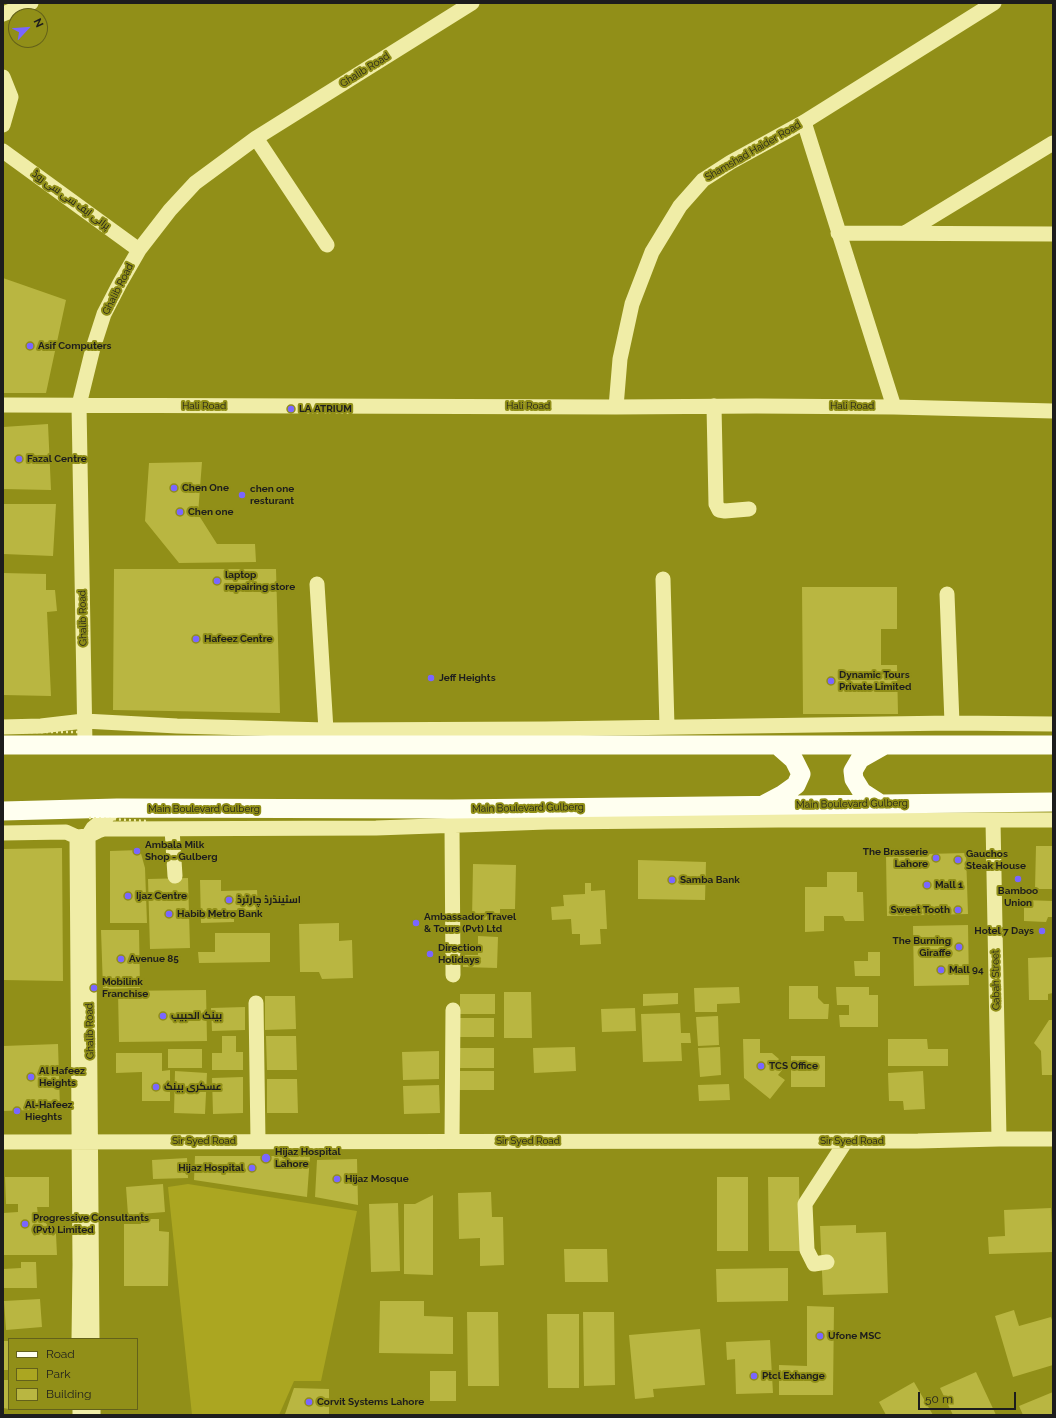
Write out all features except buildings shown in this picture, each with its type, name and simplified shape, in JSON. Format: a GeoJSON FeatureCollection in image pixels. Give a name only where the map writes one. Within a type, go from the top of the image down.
{"type":"FeatureCollection","features":[{"type":"Feature","properties":{"kind":"main road"},"geometry":{"type":"LineString","coordinates":[[3,745],[86,733],[777,745],[1053,745]]}},
{"type":"Feature","properties":{"kind":"main road"},"geometry":{"type":"LineString","coordinates":[[763,805],[782,795],[796,785],[801,774],[794,760],[777,745]]}},
{"type":"Feature","properties":{"kind":"main road"},"geometry":{"type":"LineString","coordinates":[[879,803],[862,792],[854,779],[853,770],[860,759],[884,745]]}},
{"type":"Feature","properties":{"kind":"main road","name":"Main Boulevard Gulberg"},"geometry":{"type":"LineString","coordinates":[[3,812],[117,808],[452,809],[1053,802]]}},
{"type":"Feature","properties":{"kind":"street"},"geometry":{"type":"LineString","coordinates":[[3,14],[31,3]]}},
{"type":"Feature","properties":{"kind":"street","name":"Ghalib Road"},"geometry":{"type":"LineString","coordinates":[[86,733],[79,405],[93,348],[104,314],[139,250],[170,210],[195,183],[256,138],[453,8],[472,3]]}},
{"type":"Feature","properties":{"kind":"street","name":"Shamshad Haider Road"},"geometry":{"type":"LineString","coordinates":[[616,407],[620,359],[632,304],[652,252],[680,206],[703,180],[731,162],[804,122],[994,3]]}},
{"type":"Feature","properties":{"kind":"street"},"geometry":{"type":"LineString","coordinates":[[3,77],[10,97],[3,125]]}},
{"type":"Feature","properties":{"kind":"street"},"geometry":{"type":"LineString","coordinates":[[804,122],[894,407]]}},
{"type":"Feature","properties":{"kind":"street"},"geometry":{"type":"LineString","coordinates":[[256,138],[327,245]]}},
{"type":"Feature","properties":{"kind":"street"},"geometry":{"type":"LineString","coordinates":[[904,234],[1053,144]]}},
{"type":"Feature","properties":{"kind":"street","name":"پرانی ایف سی سی روڈ"},"geometry":{"type":"LineString","coordinates":[[3,151],[139,250]]}},
{"type":"Feature","properties":{"kind":"street"},"geometry":{"type":"LineString","coordinates":[[838,233],[1053,234]]}},
{"type":"Feature","properties":{"kind":"street","name":"Hali Road"},"geometry":{"type":"LineString","coordinates":[[3,405],[894,407],[1053,412]]}},
{"type":"Feature","properties":{"kind":"street"},"geometry":{"type":"LineString","coordinates":[[714,406],[716,504],[719,510],[726,511],[749,509]]}},
{"type":"Feature","properties":{"kind":"street"},"geometry":{"type":"LineString","coordinates":[[663,578],[667,727]]}},
{"type":"Feature","properties":{"kind":"street"},"geometry":{"type":"LineString","coordinates":[[317,584],[326,730]]}},
{"type":"Feature","properties":{"kind":"street"},"geometry":{"type":"LineString","coordinates":[[947,594],[952,723]]}},
{"type":"Feature","properties":{"kind":"street"},"geometry":{"type":"LineString","coordinates":[[3,727],[41,726],[86,733],[177,726],[326,730],[952,723],[1053,724]]}},
{"type":"Feature","properties":{"kind":"street"},"geometry":{"type":"LineString","coordinates":[[83,836],[117,808]]}},
{"type":"Feature","properties":{"kind":"street"},"geometry":{"type":"LineString","coordinates":[[3,833],[66,832],[83,836],[104,829],[376,828],[547,822],[1053,820]]}},
{"type":"Feature","properties":{"kind":"street","name":"Gabah Street"},"geometry":{"type":"LineString","coordinates":[[993,821],[999,1139]]}},
{"type":"Feature","properties":{"kind":"street"},"geometry":{"type":"LineString","coordinates":[[452,826],[453,975]]}},
{"type":"Feature","properties":{"kind":"street"},"geometry":{"type":"LineString","coordinates":[[172,828],[175,876]]}},
{"type":"Feature","properties":{"kind":"street","name":"Ghalib Road"},"geometry":{"type":"LineString","coordinates":[[83,836],[85,1141],[92,1338]]}},
{"type":"Feature","properties":{"kind":"street"},"geometry":{"type":"LineString","coordinates":[[256,1003],[258,1141]]}},
{"type":"Feature","properties":{"kind":"street"},"geometry":{"type":"LineString","coordinates":[[452,1141],[453,1010]]}},
{"type":"Feature","properties":{"kind":"street","name":"Sir Syed Road"},"geometry":{"type":"LineString","coordinates":[[3,1142],[1053,1140]]}},
{"type":"Feature","properties":{"kind":"street","name":"Ghalib Road"},"geometry":{"type":"LineString","coordinates":[[79,1338],[85,1141]]}},
{"type":"Feature","properties":{"kind":"street"},"geometry":{"type":"LineString","coordinates":[[827,1262],[814,1264],[806,1250],[805,1204],[846,1141]]}},
{"type":"Feature","properties":{"kind":"path"},"geometry":{"type":"LineString","coordinates":[[22,732],[86,733]]}},
{"type":"Feature","properties":{"kind":"path"},"geometry":{"type":"LineString","coordinates":[[89,818],[148,820]]}},
{"type":"Feature","properties":{"kind":"green space"},"geometry":{"type":"Polygon","coordinates":[[[188,1184],[357,1211],[321,1381],[294,1381],[279,1415],[192,1415],[168,1187],[188,1184]]]}},
{"type":"Feature","properties":{"kind":"place","name":"Asif Computers"},"geometry":{"type":"Point","coordinates":[30,346]}},
{"type":"Feature","properties":{"kind":"place","name":"LA ATRIUM"},"geometry":{"type":"Point","coordinates":[291,409]}},
{"type":"Feature","properties":{"kind":"place","name":"Fazal Centre"},"geometry":{"type":"Point","coordinates":[19,459]}},
{"type":"Feature","properties":{"kind":"place","name":"Chen One"},"geometry":{"type":"Point","coordinates":[174,488]}},
{"type":"Feature","properties":{"kind":"place","name":"chen one resturant"},"geometry":{"type":"Point","coordinates":[242,495]}},
{"type":"Feature","properties":{"kind":"place","name":"Chen one"},"geometry":{"type":"Point","coordinates":[180,512]}},
{"type":"Feature","properties":{"kind":"place","name":"laptop repairing store"},"geometry":{"type":"Point","coordinates":[217,581]}},
{"type":"Feature","properties":{"kind":"place","name":"Hafeez Centre"},"geometry":{"type":"Point","coordinates":[196,639]}},
{"type":"Feature","properties":{"kind":"place","name":"Jeff Heights"},"geometry":{"type":"Point","coordinates":[431,678]}},
{"type":"Feature","properties":{"kind":"place","name":"Dynamic Tours Private Limited"},"geometry":{"type":"Point","coordinates":[831,681]}},
{"type":"Feature","properties":{"kind":"place","name":"Ambala Milk Shop - Gulberg"},"geometry":{"type":"Point","coordinates":[137,851]}},
{"type":"Feature","properties":{"kind":"place","name":"The Brasserie Lahore"},"geometry":{"type":"Point","coordinates":[936,858]}},
{"type":"Feature","properties":{"kind":"place","name":"Gauchos Steak House"},"geometry":{"type":"Point","coordinates":[958,860]}},
{"type":"Feature","properties":{"kind":"place","name":"Bamboo Union"},"geometry":{"type":"Point","coordinates":[1018,879]}},
{"type":"Feature","properties":{"kind":"place","name":"Samba Bank"},"geometry":{"type":"Point","coordinates":[672,880]}},
{"type":"Feature","properties":{"kind":"place","name":"Mall 1"},"geometry":{"type":"Point","coordinates":[927,885]}},
{"type":"Feature","properties":{"kind":"place","name":"Ijaz Centre"},"geometry":{"type":"Point","coordinates":[128,896]}},
{"type":"Feature","properties":{"kind":"place","name":"اسٹینڈرڈ چارٹرڈ"},"geometry":{"type":"Point","coordinates":[229,900]}},
{"type":"Feature","properties":{"kind":"place","name":"Sweet Tooth"},"geometry":{"type":"Point","coordinates":[958,910]}},
{"type":"Feature","properties":{"kind":"place","name":"Habib Metro Bank"},"geometry":{"type":"Point","coordinates":[169,914]}},
{"type":"Feature","properties":{"kind":"place","name":"Ambassador Travel & Tours (Pvt) Ltd"},"geometry":{"type":"Point","coordinates":[416,923]}},
{"type":"Feature","properties":{"kind":"place","name":"Hotel 7 Days"},"geometry":{"type":"Point","coordinates":[1042,931]}},
{"type":"Feature","properties":{"kind":"place","name":"The Burning Giraffe"},"geometry":{"type":"Point","coordinates":[959,947]}},
{"type":"Feature","properties":{"kind":"place","name":"Direction Holidays"},"geometry":{"type":"Point","coordinates":[430,954]}},
{"type":"Feature","properties":{"kind":"place","name":"Avenue 85"},"geometry":{"type":"Point","coordinates":[121,959]}},
{"type":"Feature","properties":{"kind":"place","name":"Mall 94"},"geometry":{"type":"Point","coordinates":[941,970]}},
{"type":"Feature","properties":{"kind":"place","name":"Mobilink Franchise"},"geometry":{"type":"Point","coordinates":[94,988]}},
{"type":"Feature","properties":{"kind":"place","name":"بينک الحبيب"},"geometry":{"type":"Point","coordinates":[163,1016]}},
{"type":"Feature","properties":{"kind":"place","name":"TCS Office"},"geometry":{"type":"Point","coordinates":[761,1066]}},
{"type":"Feature","properties":{"kind":"place","name":"Al Hafeez Heights"},"geometry":{"type":"Point","coordinates":[31,1077]}},
{"type":"Feature","properties":{"kind":"place","name":"عسکری بینک"},"geometry":{"type":"Point","coordinates":[156,1087]}},
{"type":"Feature","properties":{"kind":"place","name":"Al-Hafeez Hieghts"},"geometry":{"type":"Point","coordinates":[17,1111]}},
{"type":"Feature","properties":{"kind":"place","name":"Hijaz Hospital Lahore"},"geometry":{"type":"Point","coordinates":[266,1158]}},
{"type":"Feature","properties":{"kind":"place","name":"Hijaz Hospital"},"geometry":{"type":"Point","coordinates":[252,1168]}},
{"type":"Feature","properties":{"kind":"place","name":"Hijaz Mosque"},"geometry":{"type":"Point","coordinates":[337,1179]}},
{"type":"Feature","properties":{"kind":"place","name":"Progressive Consultants (Pvt) Limited"},"geometry":{"type":"Point","coordinates":[25,1224]}},
{"type":"Feature","properties":{"kind":"place","name":"Ufone MSC"},"geometry":{"type":"Point","coordinates":[820,1336]}},
{"type":"Feature","properties":{"kind":"place","name":"Ptcl Exhange"},"geometry":{"type":"Point","coordinates":[754,1376]}},
{"type":"Feature","properties":{"kind":"place","name":"Corvit Systems Lahore"},"geometry":{"type":"Point","coordinates":[309,1402]}}]}
